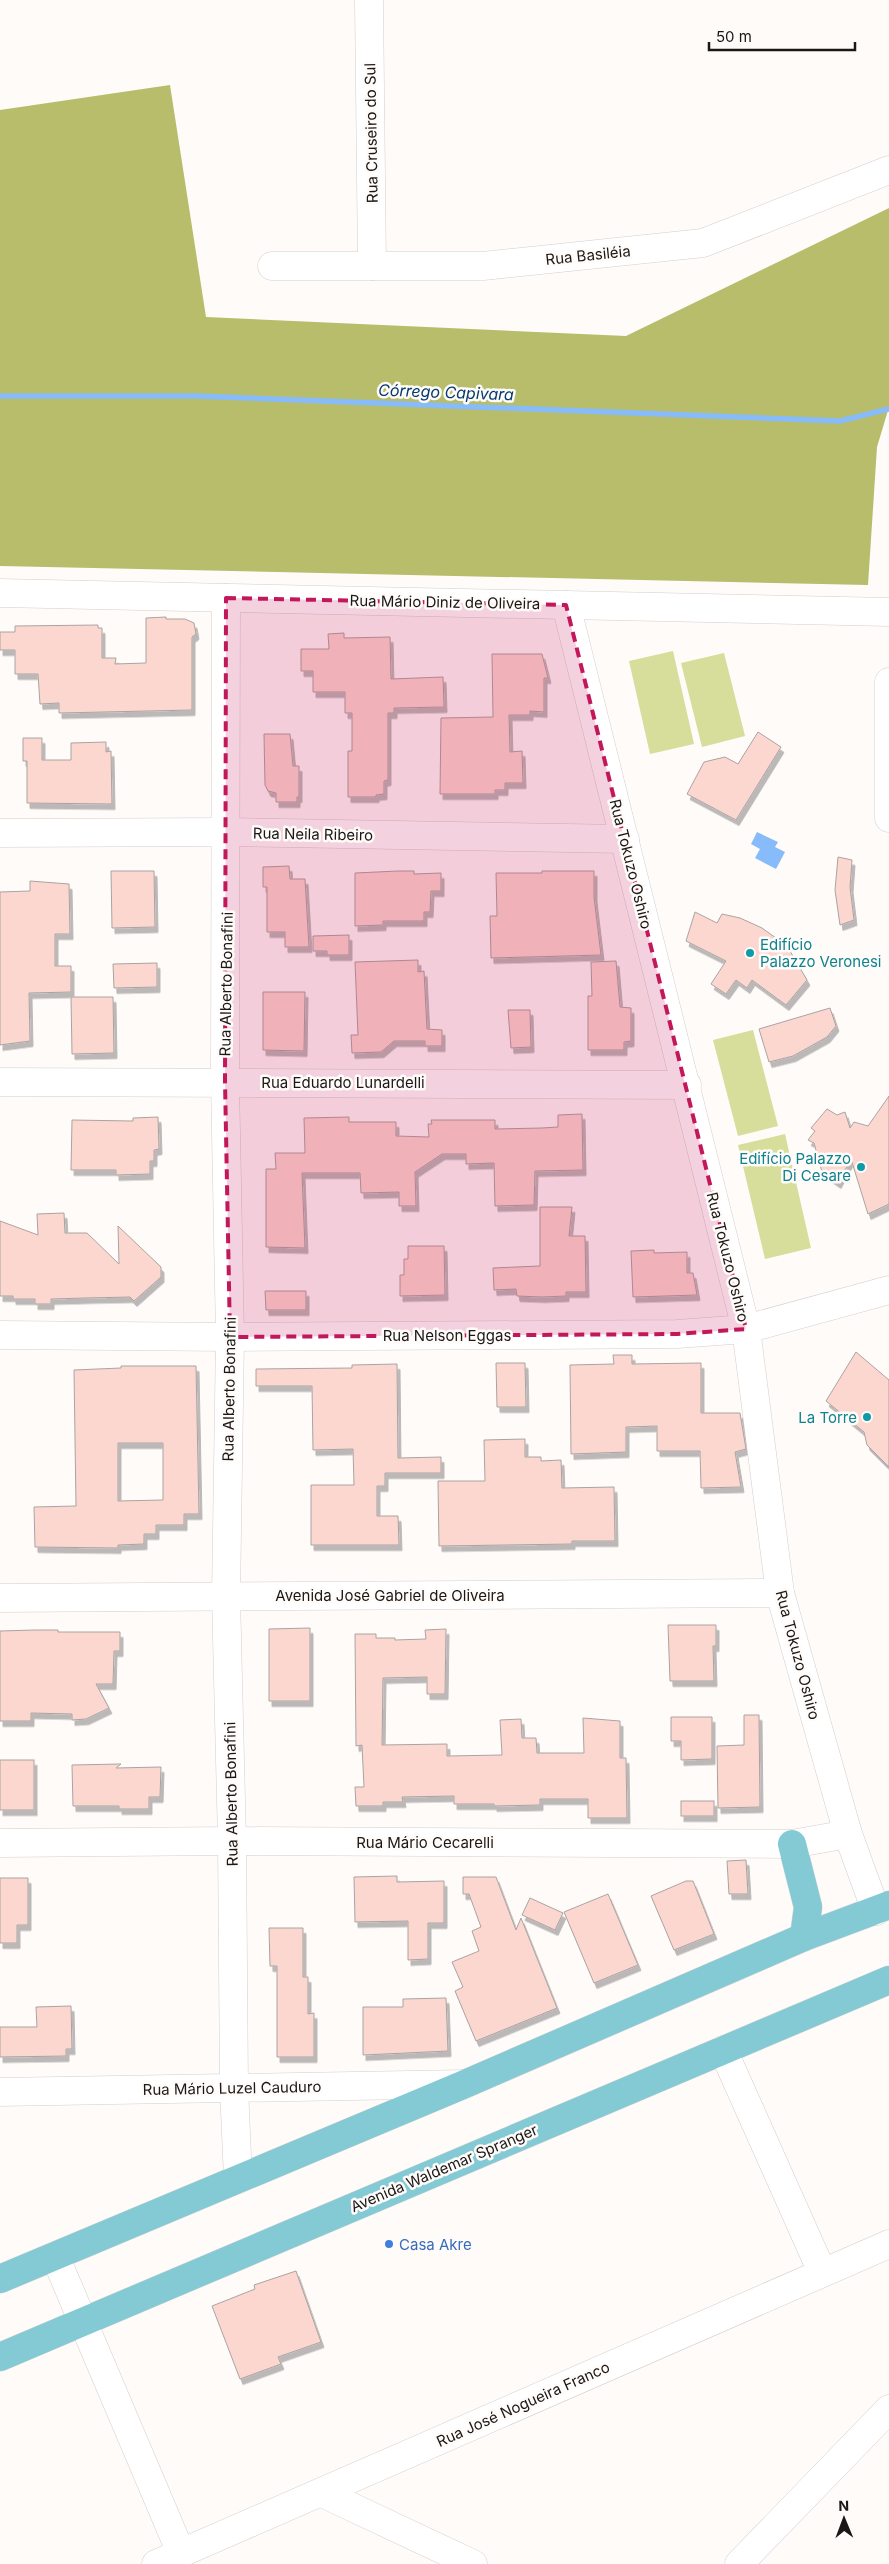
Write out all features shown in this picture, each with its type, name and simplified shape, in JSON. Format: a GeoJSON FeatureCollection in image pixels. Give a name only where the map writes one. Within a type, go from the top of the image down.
{"type":"FeatureCollection","features":[{"type":"Feature","properties":{"kind":"main road"},"geometry":{"type":"LineString","coordinates":[[792,1844],[808,1907],[804,1938]]}},
{"type":"Feature","properties":{"kind":"main road"},"geometry":{"type":"LineString","coordinates":[[0,2279],[465,2084],[804,1938],[883,1908]]}},
{"type":"Feature","properties":{"kind":"main road","name":"Avenida Waldemar Spranger"},"geometry":{"type":"LineString","coordinates":[[0,2357],[889,1980]]}},
{"type":"Feature","properties":{"kind":"street","name":"Rua Cruseiro do Sul"},"geometry":{"type":"LineString","coordinates":[[369,0],[372,266]]}},
{"type":"Feature","properties":{"kind":"street","name":"Rua Basiléia"},"geometry":{"type":"LineString","coordinates":[[272,266],[483,266],[703,243],[889,170]]}},
{"type":"Feature","properties":{"kind":"street","name":"Rua Mário Diniz de Oliveira"},"geometry":{"type":"LineString","coordinates":[[0,593],[889,612]]}},
{"type":"Feature","properties":{"kind":"street","name":"Rua Alberto Bonafini"},"geometry":{"type":"LineString","coordinates":[[226,598],[225,1081],[230,1337],[226,1596],[232,1841],[234,2088],[238,2179]]}},
{"type":"Feature","properties":{"kind":"street","name":"Rua Tokuzo Oshiro"},"geometry":{"type":"LineString","coordinates":[[566,605],[687,1085],[746,1329],[780,1593],[848,1834],[883,1908]]}},
{"type":"Feature","properties":{"kind":"street"},"geometry":{"type":"LineString","coordinates":[[889,682],[889,818]]}},
{"type":"Feature","properties":{"kind":"street","name":"Rua Neila Ribeiro"},"geometry":{"type":"LineString","coordinates":[[0,833],[227,832],[625,839]]}},
{"type":"Feature","properties":{"kind":"street","name":"Rua Eduardo Lunardelli"},"geometry":{"type":"LineString","coordinates":[[0,1082],[225,1081],[687,1085]]}},
{"type":"Feature","properties":{"kind":"street","name":"Rua Nelson Eggas"},"geometry":{"type":"LineString","coordinates":[[0,1335],[230,1337],[676,1334],[746,1329],[889,1290]]}},
{"type":"Feature","properties":{"kind":"street","name":"Avenida José Gabriel de Oliveira"},"geometry":{"type":"LineString","coordinates":[[0,1598],[780,1593]]}},
{"type":"Feature","properties":{"kind":"street","name":"Rua Mário Cecarelli"},"geometry":{"type":"LineString","coordinates":[[0,1843],[232,1841],[792,1844],[848,1834]]}},
{"type":"Feature","properties":{"kind":"street"},"geometry":{"type":"LineString","coordinates":[[723,2050],[822,2272]]}},
{"type":"Feature","properties":{"kind":"street","name":"Rua Mário Luzel Cauduro"},"geometry":{"type":"LineString","coordinates":[[0,2092],[465,2084]]}},
{"type":"Feature","properties":{"kind":"street","name":"Rua José Nogueira Franco"},"geometry":{"type":"LineString","coordinates":[[156,2564],[889,2244]]}},
{"type":"Feature","properties":{"kind":"street"},"geometry":{"type":"LineString","coordinates":[[55,2256],[181,2553]]}},
{"type":"Feature","properties":{"kind":"street"},"geometry":{"type":"LineString","coordinates":[[739,2564],[889,2409]]}},
{"type":"Feature","properties":{"kind":"street"},"geometry":{"type":"LineString","coordinates":[[322,2493],[474,2564]]}},
{"type":"Feature","properties":{"kind":"highlighted area"},"geometry":{"type":"Polygon","coordinates":[[[226,598],[566,605],[746,1329],[677,1334],[230,1337],[225,1081],[226,598]]]}},
{"type":"Feature","properties":{"kind":"green space"},"geometry":{"type":"Polygon","coordinates":[[[170,85],[206,317],[626,336],[889,208],[889,407],[877,447],[868,585],[0,566],[0,110],[170,85]]]}},
{"type":"Feature","properties":{"kind":"green space"},"geometry":{"type":"Polygon","coordinates":[[[673,651],[694,744],[650,754],[629,661],[673,651]]]}},
{"type":"Feature","properties":{"kind":"green space"},"geometry":{"type":"Polygon","coordinates":[[[724,653],[745,736],[702,747],[681,663],[724,653]]]}},
{"type":"Feature","properties":{"kind":"green space"},"geometry":{"type":"Polygon","coordinates":[[[753,1030],[778,1126],[738,1136],[713,1040],[753,1030]]]}},
{"type":"Feature","properties":{"kind":"green space"},"geometry":{"type":"Polygon","coordinates":[[[785,1134],[811,1248],[765,1259],[738,1145],[785,1134]]]}},
{"type":"Feature","properties":{"kind":"water"},"geometry":{"type":"Polygon","coordinates":[[[757,832],[778,842],[775,847],[785,852],[776,869],[755,858],[760,849],[751,844],[757,832]]]}},
{"type":"Feature","properties":{"kind":"building"},"geometry":{"type":"Polygon","coordinates":[[[166,617],[166,619],[185,619],[194,623],[196,634],[192,637],[192,710],[59,713],[59,703],[40,704],[38,674],[15,674],[15,650],[0,650],[0,632],[15,632],[15,626],[98,625],[98,628],[102,628],[102,658],[116,658],[115,664],[146,663],[146,618],[166,617]]]}},
{"type":"Feature","properties":{"kind":"building"},"geometry":{"type":"Polygon","coordinates":[[[344,633],[344,638],[390,637],[391,679],[443,677],[444,707],[394,708],[394,713],[388,713],[388,780],[384,781],[384,794],[376,795],[376,797],[348,797],[348,751],[352,751],[352,713],[345,713],[345,692],[313,692],[313,671],[301,671],[301,649],[329,649],[328,634],[344,633]]]}},
{"type":"Feature","properties":{"kind":"building"},"geometry":{"type":"Polygon","coordinates":[[[492,654],[542,654],[548,678],[544,678],[544,712],[530,711],[530,715],[509,715],[510,752],[522,751],[523,783],[505,783],[505,790],[495,790],[495,794],[440,794],[441,718],[493,717],[492,654]]]}},
{"type":"Feature","properties":{"kind":"building"},"geometry":{"type":"Polygon","coordinates":[[[758,732],[781,747],[736,820],[687,794],[704,762],[725,757],[738,764],[758,732]]]}},
{"type":"Feature","properties":{"kind":"building"},"geometry":{"type":"Polygon","coordinates":[[[264,734],[290,734],[293,766],[299,766],[299,797],[297,797],[297,802],[276,802],[276,793],[268,791],[265,785],[264,734]]]}},
{"type":"Feature","properties":{"kind":"building"},"geometry":{"type":"Polygon","coordinates":[[[23,738],[42,738],[42,760],[71,760],[71,743],[106,742],[106,752],[111,751],[112,804],[27,803],[27,761],[23,761],[23,738]]]}},
{"type":"Feature","properties":{"kind":"building"},"geometry":{"type":"Polygon","coordinates":[[[838,857],[852,860],[850,887],[854,920],[840,925],[835,890],[838,857]]]}},
{"type":"Feature","properties":{"kind":"building"},"geometry":{"type":"Polygon","coordinates":[[[289,866],[290,879],[305,879],[309,947],[285,947],[285,932],[267,932],[267,887],[263,887],[263,867],[289,866]]]}},
{"type":"Feature","properties":{"kind":"building"},"geometry":{"type":"Polygon","coordinates":[[[111,871],[154,871],[155,927],[112,928],[111,871]]]}},
{"type":"Feature","properties":{"kind":"building"},"geometry":{"type":"Polygon","coordinates":[[[414,871],[414,874],[441,873],[441,891],[431,891],[430,912],[424,912],[424,921],[383,921],[383,925],[355,926],[355,873],[414,871]]]}},
{"type":"Feature","properties":{"kind":"building"},"geometry":{"type":"Polygon","coordinates":[[[542,871],[594,871],[594,897],[601,955],[491,958],[490,916],[497,916],[496,873],[542,873],[542,871]]]}},
{"type":"Feature","properties":{"kind":"building"},"geometry":{"type":"Polygon","coordinates":[[[30,881],[69,884],[70,934],[55,934],[55,966],[71,966],[71,992],[29,993],[30,1041],[0,1045],[0,892],[30,891],[30,881]]]}},
{"type":"Feature","properties":{"kind":"building","name":"Edifício Palazzo Veronesi"},"geometry":{"type":"Polygon","coordinates":[[[695,912],[717,923],[722,914],[740,918],[762,928],[787,946],[807,980],[786,1005],[752,980],[747,988],[736,980],[726,994],[711,984],[726,961],[686,941],[695,912]]]}},
{"type":"Feature","properties":{"kind":"building"},"geometry":{"type":"Polygon","coordinates":[[[349,935],[349,955],[327,955],[327,951],[313,951],[313,936],[349,935]]]}},
{"type":"Feature","properties":{"kind":"building"},"geometry":{"type":"Polygon","coordinates":[[[418,960],[418,972],[424,971],[427,1029],[442,1030],[442,1046],[425,1046],[425,1041],[394,1041],[381,1052],[352,1053],[351,1035],[358,1035],[355,962],[418,960]]]}},
{"type":"Feature","properties":{"kind":"building"},"geometry":{"type":"Polygon","coordinates":[[[616,961],[620,1007],[631,1008],[631,1041],[624,1042],[624,1050],[588,1050],[588,996],[592,996],[591,962],[616,961]]]}},
{"type":"Feature","properties":{"kind":"building"},"geometry":{"type":"Polygon","coordinates":[[[157,963],[157,987],[114,988],[113,964],[157,963]]]}},
{"type":"Feature","properties":{"kind":"building"},"geometry":{"type":"Polygon","coordinates":[[[263,992],[305,992],[304,1051],[263,1050],[263,992]]]}},
{"type":"Feature","properties":{"kind":"building"},"geometry":{"type":"Polygon","coordinates":[[[71,997],[113,997],[114,1053],[72,1054],[71,997]]]}},
{"type":"Feature","properties":{"kind":"building"},"geometry":{"type":"Polygon","coordinates":[[[830,1008],[836,1026],[827,1037],[793,1056],[769,1062],[759,1029],[830,1008]]]}},
{"type":"Feature","properties":{"kind":"building"},"geometry":{"type":"Polygon","coordinates":[[[508,1010],[530,1010],[531,1047],[511,1048],[508,1010]]]}},
{"type":"Feature","properties":{"kind":"building","name":"Edifício Palazzo Di Cesare"},"geometry":{"type":"Polygon","coordinates":[[[889,1096],[889,1204],[868,1214],[851,1159],[838,1183],[822,1172],[814,1143],[808,1140],[815,1131],[811,1128],[827,1109],[837,1115],[845,1112],[850,1128],[854,1122],[868,1126],[889,1096]]]}},
{"type":"Feature","properties":{"kind":"building"},"geometry":{"type":"Polygon","coordinates":[[[582,1114],[583,1170],[535,1171],[534,1205],[495,1206],[494,1163],[466,1164],[466,1154],[442,1154],[415,1172],[416,1206],[399,1206],[399,1192],[361,1193],[360,1173],[302,1173],[305,1248],[266,1247],[266,1169],[276,1169],[275,1153],[305,1153],[304,1118],[349,1117],[349,1122],[396,1122],[396,1136],[429,1137],[428,1124],[432,1124],[431,1120],[495,1120],[495,1129],[542,1128],[558,1127],[558,1115],[582,1114]]]}},
{"type":"Feature","properties":{"kind":"building"},"geometry":{"type":"Polygon","coordinates":[[[158,1117],[159,1149],[154,1150],[154,1161],[150,1161],[150,1174],[116,1175],[116,1170],[71,1170],[72,1120],[133,1121],[133,1118],[158,1117]]]}},
{"type":"Feature","properties":{"kind":"building"},"geometry":{"type":"Polygon","coordinates":[[[540,1207],[572,1207],[569,1236],[585,1236],[586,1292],[566,1292],[566,1296],[542,1297],[517,1296],[516,1289],[494,1290],[493,1268],[540,1266],[540,1207]]]}},
{"type":"Feature","properties":{"kind":"building"},"geometry":{"type":"Polygon","coordinates":[[[64,1213],[65,1233],[87,1233],[119,1264],[118,1226],[161,1267],[161,1277],[134,1301],[130,1297],[51,1299],[51,1304],[35,1304],[35,1299],[13,1299],[13,1296],[0,1296],[0,1221],[38,1235],[37,1214],[64,1213]]]}},
{"type":"Feature","properties":{"kind":"building"},"geometry":{"type":"Polygon","coordinates":[[[408,1246],[444,1246],[445,1295],[400,1296],[400,1275],[404,1275],[404,1259],[408,1259],[408,1246]]]}},
{"type":"Feature","properties":{"kind":"building"},"geometry":{"type":"Polygon","coordinates":[[[654,1250],[654,1253],[687,1252],[687,1273],[693,1273],[697,1295],[633,1297],[631,1251],[654,1250]]]}},
{"type":"Feature","properties":{"kind":"building"},"geometry":{"type":"Polygon","coordinates":[[[265,1291],[306,1291],[306,1310],[266,1310],[265,1291]]]}},
{"type":"Feature","properties":{"kind":"building","name":"La Torre"},"geometry":{"type":"Polygon","coordinates":[[[856,1352],[889,1380],[889,1467],[867,1445],[864,1432],[826,1401],[856,1352]]]}},
{"type":"Feature","properties":{"kind":"building"},"geometry":{"type":"Polygon","coordinates":[[[613,1355],[632,1355],[632,1364],[701,1363],[701,1413],[740,1413],[746,1449],[735,1452],[741,1487],[701,1488],[700,1451],[657,1451],[657,1426],[626,1427],[626,1452],[571,1454],[570,1365],[614,1364],[613,1355]]]}},
{"type":"Feature","properties":{"kind":"building"},"geometry":{"type":"Polygon","coordinates":[[[496,1363],[525,1363],[526,1407],[497,1407],[496,1363]]]}},
{"type":"Feature","properties":{"kind":"building"},"geometry":{"type":"Polygon","coordinates":[[[397,1364],[398,1458],[441,1457],[441,1473],[385,1473],[385,1486],[377,1486],[377,1516],[398,1516],[399,1545],[311,1545],[311,1485],[354,1485],[353,1449],[313,1450],[312,1386],[256,1386],[256,1369],[352,1368],[352,1365],[397,1364]]]}},
{"type":"Feature","properties":{"kind":"building"},"geometry":{"type":"Polygon","coordinates":[[[121,1366],[196,1366],[199,1514],[184,1514],[184,1525],[156,1525],[156,1534],[144,1534],[144,1544],[118,1545],[118,1548],[35,1547],[34,1507],[76,1506],[74,1370],[121,1368],[121,1366]],[[118,1443],[118,1501],[163,1500],[163,1443],[118,1443]]]}},
{"type":"Feature","properties":{"kind":"building"},"geometry":{"type":"Polygon","coordinates":[[[525,1439],[525,1457],[541,1457],[541,1461],[561,1460],[562,1488],[614,1487],[615,1541],[572,1541],[572,1544],[439,1546],[438,1481],[485,1481],[484,1440],[525,1439]]]}},
{"type":"Feature","properties":{"kind":"building"},"geometry":{"type":"Polygon","coordinates":[[[668,1625],[716,1625],[716,1646],[713,1646],[714,1681],[670,1681],[668,1625]]]}},
{"type":"Feature","properties":{"kind":"building"},"geometry":{"type":"Polygon","coordinates":[[[310,1628],[310,1701],[269,1701],[269,1629],[310,1628]]]}},
{"type":"Feature","properties":{"kind":"building"},"geometry":{"type":"Polygon","coordinates":[[[446,1629],[445,1694],[427,1694],[427,1677],[383,1678],[382,1745],[447,1744],[447,1756],[502,1755],[500,1720],[521,1719],[522,1738],[536,1738],[537,1753],[584,1753],[583,1718],[620,1721],[620,1758],[626,1758],[627,1818],[588,1818],[588,1799],[540,1799],[540,1805],[494,1806],[494,1804],[454,1804],[454,1796],[402,1797],[403,1802],[383,1802],[383,1806],[356,1806],[355,1787],[364,1787],[362,1745],[356,1746],[355,1634],[376,1634],[376,1638],[395,1638],[395,1640],[426,1639],[425,1630],[446,1629]]]}},
{"type":"Feature","properties":{"kind":"building"},"geometry":{"type":"Polygon","coordinates":[[[0,1631],[120,1632],[120,1651],[114,1651],[113,1684],[96,1684],[109,1708],[86,1719],[72,1720],[72,1714],[31,1713],[31,1721],[0,1721],[0,1631]]]}},
{"type":"Feature","properties":{"kind":"building"},"geometry":{"type":"Polygon","coordinates":[[[744,1715],[759,1715],[760,1807],[718,1808],[717,1746],[744,1745],[744,1715]]]}},
{"type":"Feature","properties":{"kind":"building"},"geometry":{"type":"Polygon","coordinates":[[[671,1717],[712,1717],[712,1759],[681,1760],[681,1741],[671,1741],[671,1717]]]}},
{"type":"Feature","properties":{"kind":"building"},"geometry":{"type":"Polygon","coordinates":[[[0,1760],[34,1760],[34,1810],[0,1810],[0,1760]]]}},
{"type":"Feature","properties":{"kind":"building"},"geometry":{"type":"Polygon","coordinates":[[[121,1764],[116,1768],[161,1767],[160,1797],[149,1797],[149,1809],[119,1809],[119,1806],[73,1806],[72,1765],[121,1764]]]}},
{"type":"Feature","properties":{"kind":"building"},"geometry":{"type":"Polygon","coordinates":[[[681,1801],[714,1801],[714,1816],[681,1816],[681,1801]]]}},
{"type":"Feature","properties":{"kind":"building"},"geometry":{"type":"Polygon","coordinates":[[[746,1860],[748,1894],[729,1894],[727,1861],[746,1860]]]}},
{"type":"Feature","properties":{"kind":"building"},"geometry":{"type":"Polygon","coordinates":[[[397,1876],[397,1882],[444,1881],[444,1923],[428,1923],[428,1959],[408,1960],[408,1921],[355,1922],[354,1877],[397,1876]]]}},
{"type":"Feature","properties":{"kind":"building"},"geometry":{"type":"Polygon","coordinates":[[[463,1877],[496,1877],[516,1930],[521,1918],[557,2008],[476,2041],[455,1991],[463,1987],[452,1962],[479,1951],[472,1931],[481,1927],[469,1894],[463,1894],[463,1877]]]}},
{"type":"Feature","properties":{"kind":"building"},"geometry":{"type":"Polygon","coordinates":[[[0,1878],[28,1878],[28,1925],[17,1925],[17,1943],[0,1943],[0,1878]]]}},
{"type":"Feature","properties":{"kind":"building"},"geometry":{"type":"Polygon","coordinates":[[[686,1881],[693,1881],[714,1934],[674,1950],[651,1896],[686,1881]]]}},
{"type":"Feature","properties":{"kind":"building"},"geometry":{"type":"Polygon","coordinates":[[[608,1894],[638,1965],[594,1983],[564,1912],[608,1894]]]}},
{"type":"Feature","properties":{"kind":"building"},"geometry":{"type":"Polygon","coordinates":[[[530,1898],[563,1913],[555,1930],[522,1915],[530,1898]]]}},
{"type":"Feature","properties":{"kind":"building"},"geometry":{"type":"Polygon","coordinates":[[[269,1928],[303,1928],[303,1977],[308,1977],[308,2014],[314,2013],[314,2057],[277,2057],[277,1966],[270,1966],[269,1928]]]}},
{"type":"Feature","properties":{"kind":"building"},"geometry":{"type":"Polygon","coordinates":[[[446,1998],[448,2051],[363,2055],[363,2007],[403,2007],[403,1999],[446,1998]]]}},
{"type":"Feature","properties":{"kind":"building"},"geometry":{"type":"Polygon","coordinates":[[[71,2006],[72,2049],[66,2049],[66,2056],[0,2057],[0,2027],[37,2027],[36,2007],[71,2006]]]}},
{"type":"Feature","properties":{"kind":"building"},"geometry":{"type":"Polygon","coordinates":[[[296,2271],[321,2342],[278,2357],[281,2364],[240,2379],[212,2306],[255,2289],[254,2285],[296,2271]]]}},
{"type":"Feature","properties":{"kind":"waterway","name":"Córrego Capivara"},"geometry":{"type":"LineString","coordinates":[[0,396],[196,396],[840,421],[889,409]]}},
{"type":"Feature","properties":{"kind":"place","name":"Edifício Palazzo Veronesi"},"geometry":{"type":"Point","coordinates":[750,953]}},
{"type":"Feature","properties":{"kind":"place","name":"Edifício Palazzo Di Cesare"},"geometry":{"type":"Point","coordinates":[861,1167]}},
{"type":"Feature","properties":{"kind":"place","name":"La Torre"},"geometry":{"type":"Point","coordinates":[867,1417]}},
{"type":"Feature","properties":{"kind":"place","name":"Casa Akre"},"geometry":{"type":"Point","coordinates":[389,2244]}}]}
